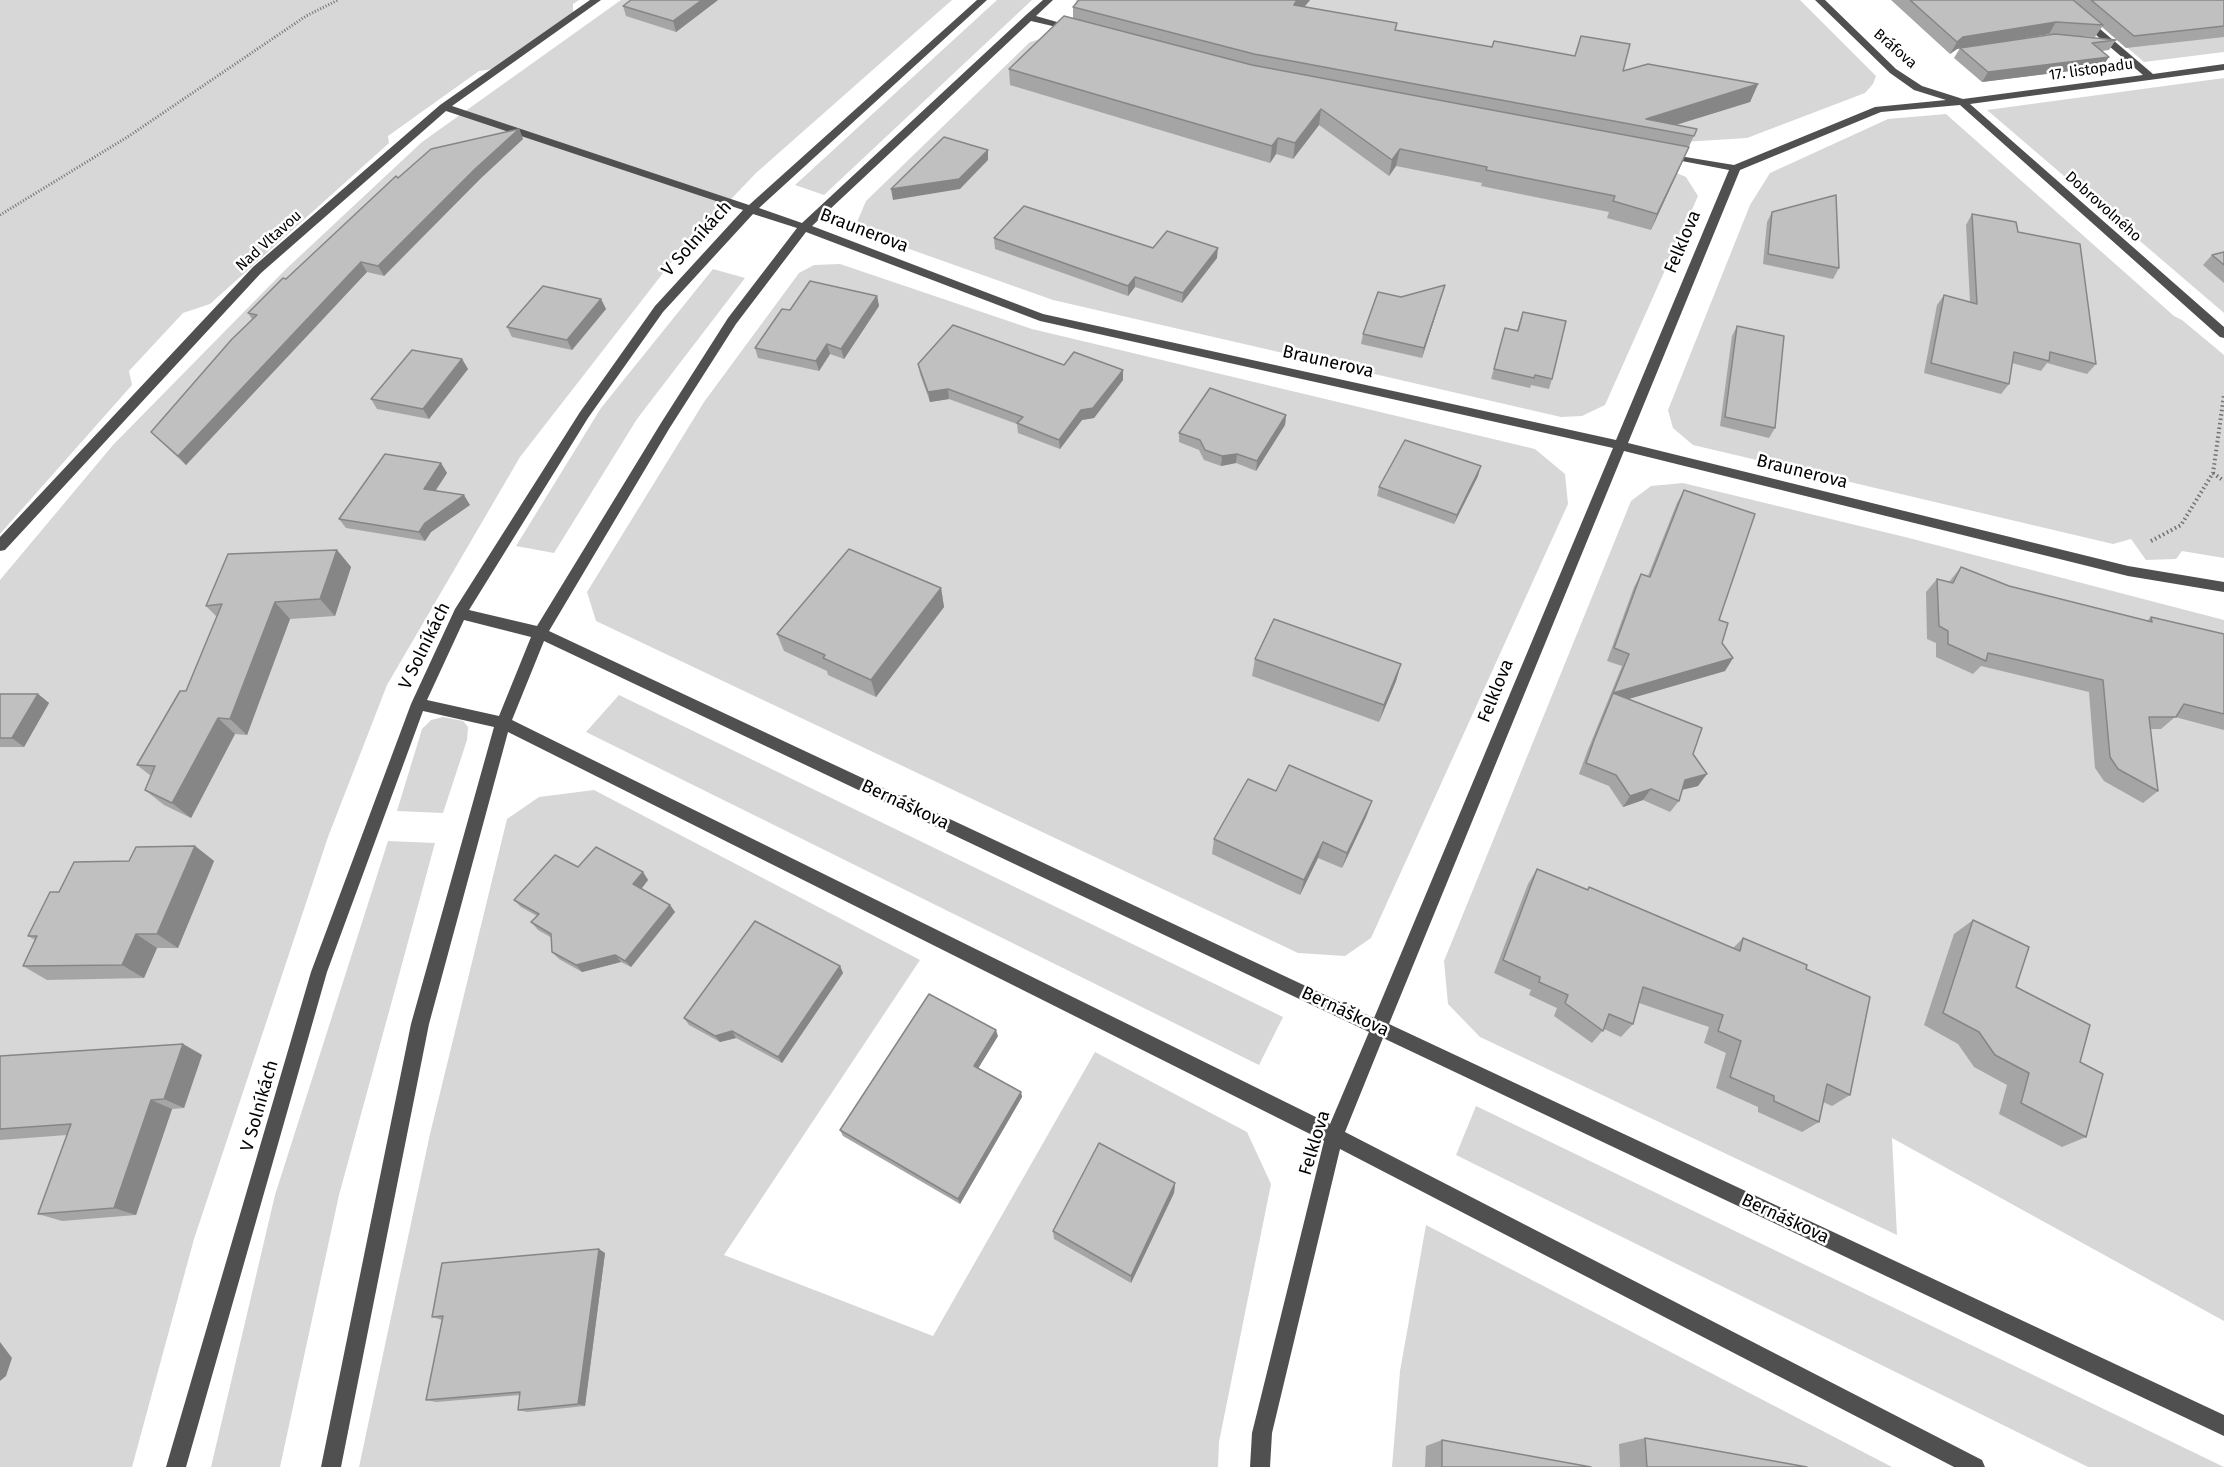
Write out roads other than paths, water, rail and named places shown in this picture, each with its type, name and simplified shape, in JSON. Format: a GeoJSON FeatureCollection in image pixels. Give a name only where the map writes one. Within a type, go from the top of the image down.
{"type":"FeatureCollection","features":[{"type":"Feature","properties":{"kind":"street","name":"Nad Vltavou"},"geometry":{"type":"LineString","coordinates":[[0,546],[257,270],[444,106],[596,0]]}},
{"type":"Feature","properties":{"kind":"street","name":"V Solníkách"},"geometry":{"type":"LineString","coordinates":[[176,1467],[319,972],[418,705],[460,613],[584,415],[652,319],[749,210],[982,0]]}},
{"type":"Feature","properties":{"kind":"street"},"geometry":{"type":"LineString","coordinates":[[331,1467],[420,1024],[503,723],[540,633],[665,426],[732,321],[804,228],[1048,0]]}},
{"type":"Feature","properties":{"kind":"street","name":"Bráfova"},"geometry":{"type":"LineString","coordinates":[[1820,0],[1893,71],[1918,88],[1962,102]]}},
{"type":"Feature","properties":{"kind":"street"},"geometry":{"type":"LineString","coordinates":[[2060,0],[2151,77]]}},
{"type":"Feature","properties":{"kind":"street"},"geometry":{"type":"LineString","coordinates":[[1029,17],[1084,32]]}},
{"type":"Feature","properties":{"kind":"street"},"geometry":{"type":"LineString","coordinates":[[2092,43],[2113,44]]}},
{"type":"Feature","properties":{"kind":"street","name":"17. listopadu"},"geometry":{"type":"LineString","coordinates":[[1962,102],[2224,67]]}},
{"type":"Feature","properties":{"kind":"street"},"geometry":{"type":"LineString","coordinates":[[1654,153],[1735,168],[1879,109],[1962,102]]}},
{"type":"Feature","properties":{"kind":"street","name":"Dobrovolného"},"geometry":{"type":"LineString","coordinates":[[1962,102],[2224,334]]}},
{"type":"Feature","properties":{"kind":"street","name":"Braunerova"},"geometry":{"type":"LineString","coordinates":[[444,106],[804,228],[1040,317],[1619,445],[2128,571],[2224,587]]}},
{"type":"Feature","properties":{"kind":"street","name":"Felklova"},"geometry":{"type":"LineString","coordinates":[[1260,1467],[1262,1433],[1334,1136],[1735,168]]}},
{"type":"Feature","properties":{"kind":"street","name":"Bernáškova"},"geometry":{"type":"LineString","coordinates":[[460,613],[540,633],[2224,1426]]}},
{"type":"Feature","properties":{"kind":"street"},"geometry":{"type":"LineString","coordinates":[[418,705],[503,723],[1334,1136],[1975,1467]]}}]}
